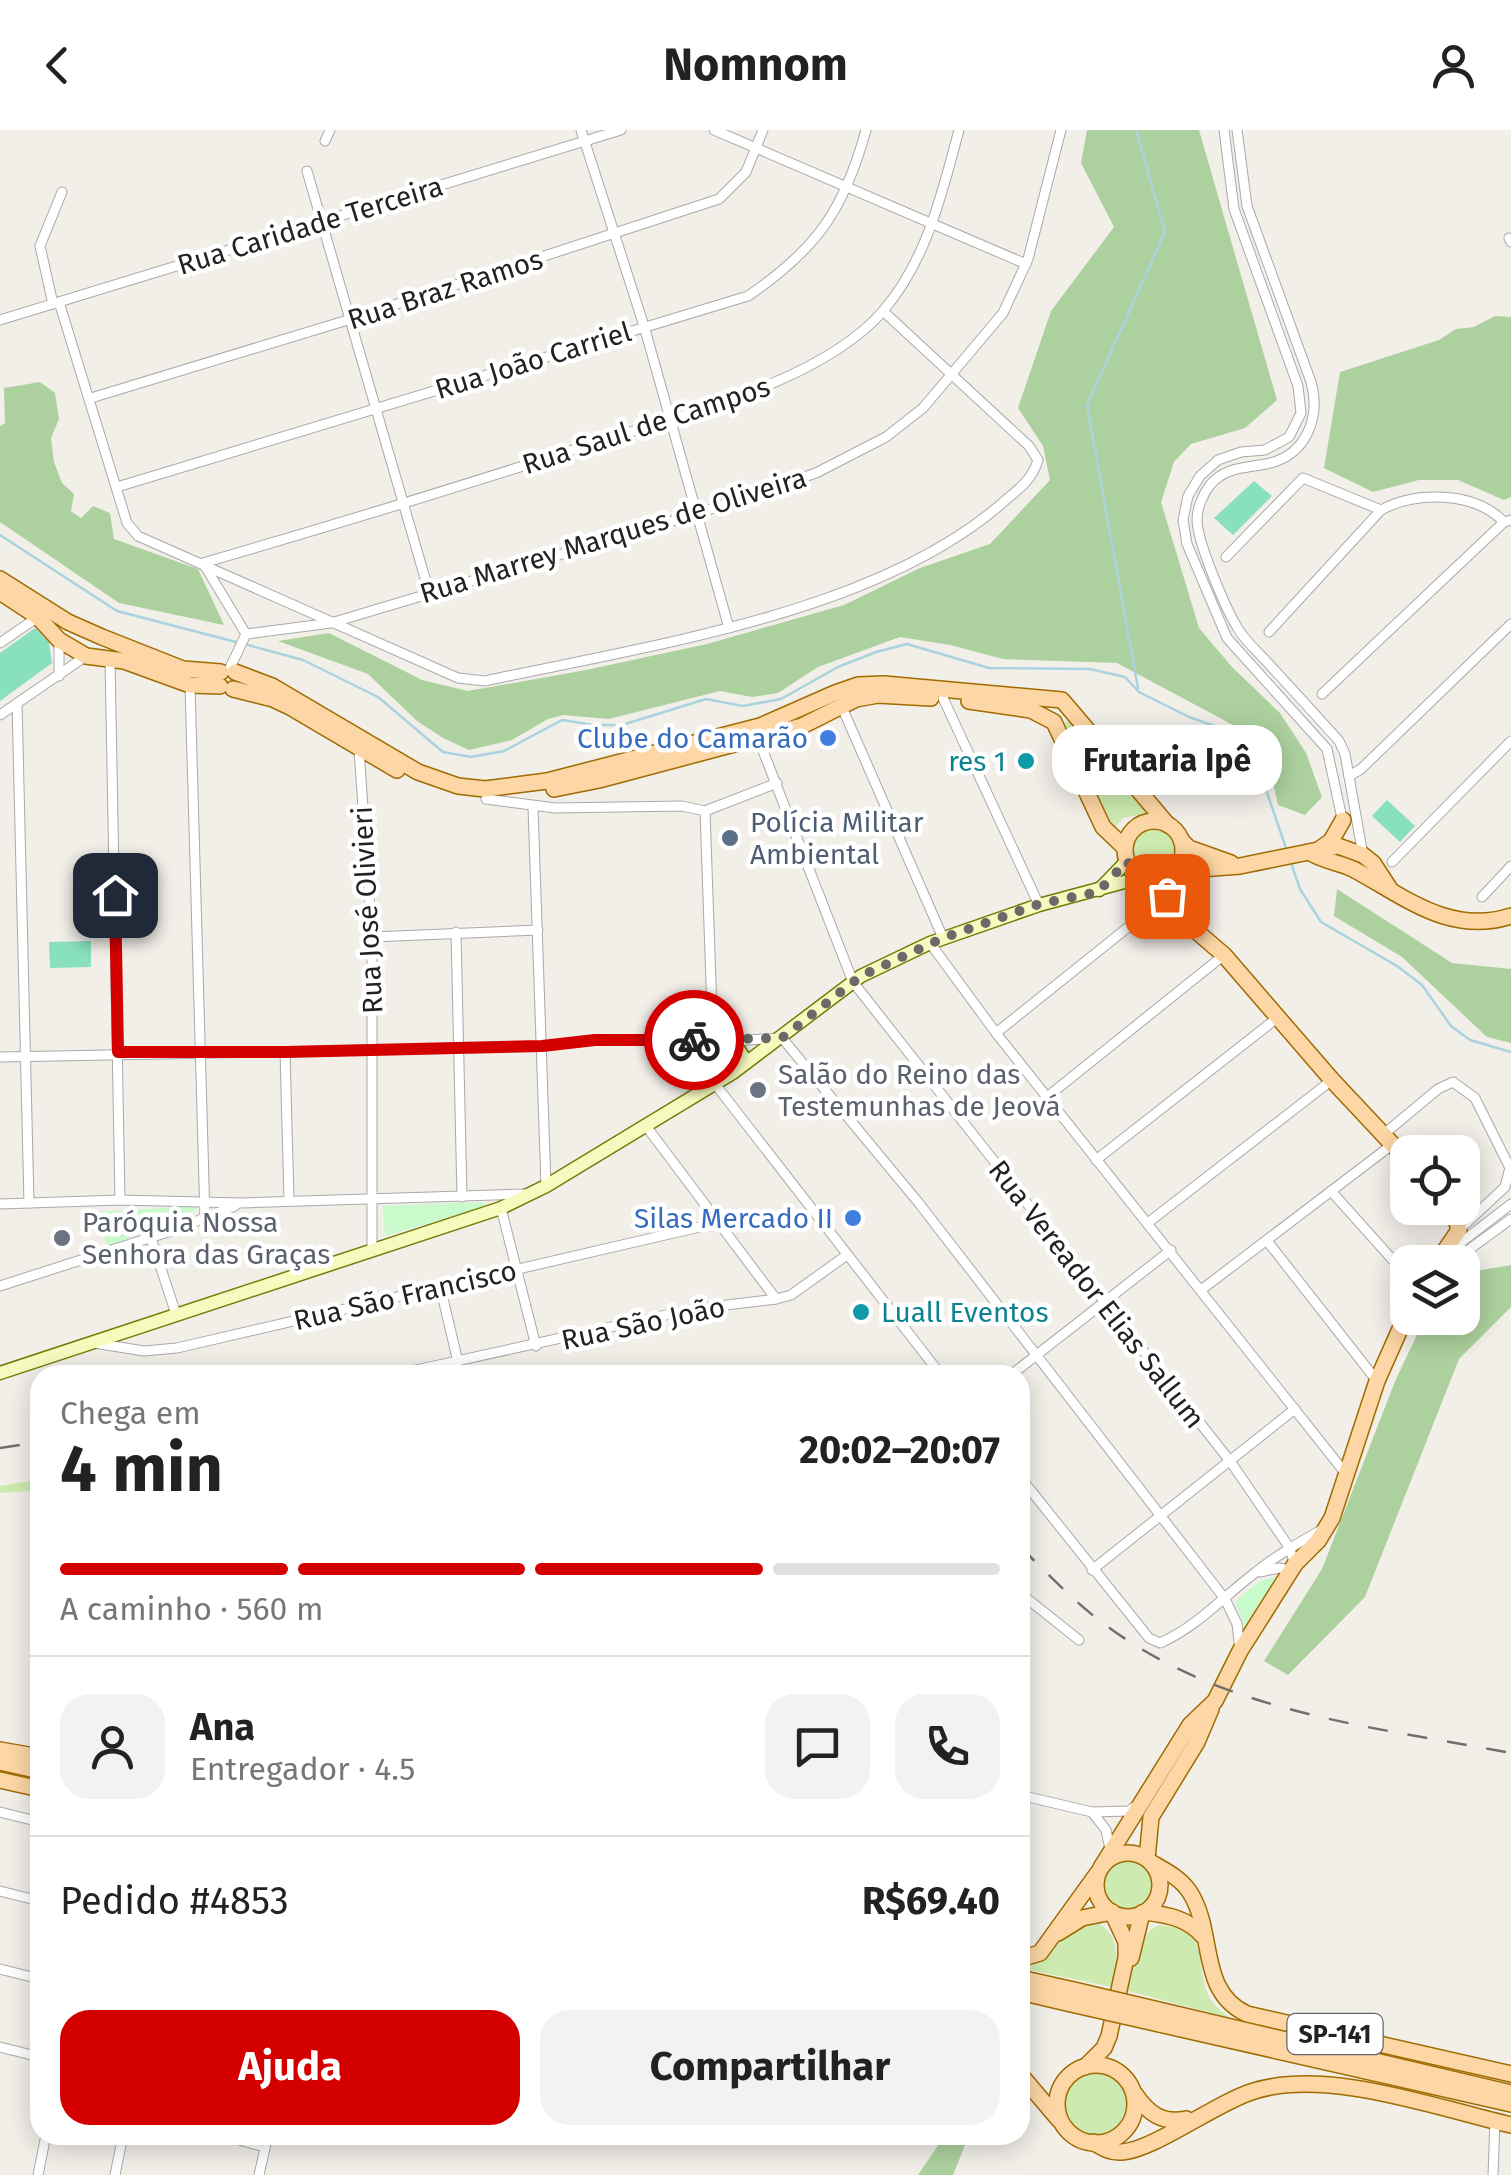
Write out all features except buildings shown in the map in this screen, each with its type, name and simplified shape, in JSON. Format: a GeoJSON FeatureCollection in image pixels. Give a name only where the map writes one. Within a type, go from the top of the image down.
{"type":"FeatureCollection","features":[{"type":"Feature","properties":{"kind":"main road"},"geometry":{"type":"LineString","coordinates":[[0,579],[68,622],[183,669],[229,674],[272,686],[418,772],[458,786],[485,788],[548,781],[760,726],[858,686],[884,684],[1062,700],[1189,848],[1240,866]]}},
{"type":"Feature","properties":{"kind":"main road"},"geometry":{"type":"LineString","coordinates":[[0,592],[38,617],[59,640],[86,656],[124,661],[190,685],[229,674],[413,778],[451,793],[486,799],[599,780],[758,738],[802,726],[841,705],[878,694],[1029,709],[1054,722],[1104,827],[1144,877],[1224,955],[1276,1018],[1390,1141]]}},
{"type":"Feature","properties":{"kind":"main road"},"geometry":{"type":"LineString","coordinates":[[59,640],[68,622]]}},
{"type":"Feature","properties":{"kind":"main road"},"geometry":{"type":"LineString","coordinates":[[1327,855],[1343,820]]}},
{"type":"Feature","properties":{"kind":"main road"},"geometry":{"type":"LineString","coordinates":[[1098,892],[1126,855],[1133,830],[1150,822],[1168,825]]}},
{"type":"Feature","properties":{"kind":"main road"},"geometry":{"type":"LineString","coordinates":[[1165,901],[1182,856],[1181,840]]}},
{"type":"Feature","properties":{"kind":"main road"},"geometry":{"type":"LineString","coordinates":[[1327,855],[1361,864],[1363,855]]}},
{"type":"Feature","properties":{"kind":"main road"},"geometry":{"type":"LineString","coordinates":[[1327,855],[1423,911],[1447,919],[1470,922],[1511,916]]}},
{"type":"Feature","properties":{"kind":"main road"},"geometry":{"type":"LineString","coordinates":[[0,1373],[501,1208],[546,1186],[715,1084],[853,982],[937,941],[1039,904],[1098,892],[1144,877],[1154,879],[1173,872],[1240,866],[1276,856],[1363,855],[1390,890]]}},
{"type":"Feature","properties":{"kind":"main road"},"geometry":{"type":"LineString","coordinates":[[733,1041],[748,1062]]}},
{"type":"Feature","properties":{"kind":"main road"},"geometry":{"type":"LineString","coordinates":[[1450,1245],[1456,1225]]}},
{"type":"Feature","properties":{"kind":"main road"},"geometry":{"type":"LineString","coordinates":[[1094,2142],[1114,2138],[1126,2129],[1134,2110],[1113,2048],[1144,1912],[1154,1903],[1160,1886],[1150,1861],[1154,1809],[1197,1742],[1240,1651],[1294,1567],[1326,1528],[1376,1381],[1397,1335]]}},
{"type":"Feature","properties":{"kind":"main road"},"geometry":{"type":"LineString","coordinates":[[1030,1956],[1040,1954],[1058,1933],[1190,1725],[1214,1701]]}},
{"type":"Feature","properties":{"kind":"main road"},"geometry":{"type":"LineString","coordinates":[[0,1750],[30,1756]]}},
{"type":"Feature","properties":{"kind":"main road"},"geometry":{"type":"LineString","coordinates":[[0,1762],[30,1769]]}},
{"type":"Feature","properties":{"kind":"main road"},"geometry":{"type":"LineString","coordinates":[[0,1780],[30,1787]]}},
{"type":"Feature","properties":{"kind":"main road"},"geometry":{"type":"LineString","coordinates":[[1104,1863],[1123,1853],[1150,1861]]}},
{"type":"Feature","properties":{"kind":"main road","name":"SP-141"},"geometry":{"type":"LineString","coordinates":[[1150,1861],[1190,1892],[1216,1983],[1224,1999],[1247,2014],[1511,2074]]}},
{"type":"Feature","properties":{"kind":"main road","name":"SP-141"},"geometry":{"type":"LineString","coordinates":[[1030,2079],[1042,2084],[1069,2076],[1104,2048],[1126,1958],[1126,1942],[1112,1912],[1098,1896],[1096,1883],[1104,1863]]}},
{"type":"Feature","properties":{"kind":"main road"},"geometry":{"type":"LineString","coordinates":[[1058,1933],[1082,1918],[1112,1912],[1127,1916],[1144,1912],[1180,1918],[1206,1938]]}},
{"type":"Feature","properties":{"kind":"main road","name":"SP-141"},"geometry":{"type":"LineString","coordinates":[[1030,1982],[1073,1997],[1511,2104]]}},
{"type":"Feature","properties":{"kind":"main road","name":"SP-141"},"geometry":{"type":"LineString","coordinates":[[1030,1993],[1073,1997]]}},
{"type":"Feature","properties":{"kind":"main road","name":"SP-141"},"geometry":{"type":"LineString","coordinates":[[1159,2017],[1511,2092]]}},
{"type":"Feature","properties":{"kind":"main road","name":"SP-141"},"geometry":{"type":"LineString","coordinates":[[1084,2067],[1106,2066],[1128,2083],[1145,2108],[1163,2120],[1200,2116]]}},
{"type":"Feature","properties":{"kind":"main road"},"geometry":{"type":"LineString","coordinates":[[1065,2127],[1057,2102],[1060,2088],[1069,2076]]}},
{"type":"Feature","properties":{"kind":"main road","name":"SP-141"},"geometry":{"type":"LineString","coordinates":[[1030,2085],[1078,2138],[1108,2151],[1122,2152],[1254,2091],[1311,2084],[1360,2090],[1503,2123]]}},
{"type":"Feature","properties":{"kind":"street"},"geometry":{"type":"LineString","coordinates":[[325,141],[330,130]]}},
{"type":"Feature","properties":{"kind":"street","name":"Rua Caridade Terceira"},"geometry":{"type":"LineString","coordinates":[[0,320],[322,222],[583,136],[620,130]]}},
{"type":"Feature","properties":{"kind":"street"},"geometry":{"type":"LineString","coordinates":[[714,130],[846,190],[1026,264]]}},
{"type":"Feature","properties":{"kind":"street","name":"Rua Braz Ramos"},"geometry":{"type":"LineString","coordinates":[[91,398],[351,319],[719,199],[746,172],[762,130]]}},
{"type":"Feature","properties":{"kind":"street","name":"Rua João Carriel"},"geometry":{"type":"LineString","coordinates":[[117,487],[748,296],[802,256],[824,228],[846,190],[866,130]]}},
{"type":"Feature","properties":{"kind":"street","name":"Rua Saul de Campos"},"geometry":{"type":"LineString","coordinates":[[203,563],[403,504],[801,372],[844,346],[883,311],[932,225],[959,130]]}},
{"type":"Feature","properties":{"kind":"street","name":"Rua Marrey Marques de Oliveira"},"geometry":{"type":"LineString","coordinates":[[245,637],[332,623],[699,513],[816,473],[863,451],[924,408],[1003,312],[1026,264],[1061,130]]}},
{"type":"Feature","properties":{"kind":"street"},"geometry":{"type":"LineString","coordinates":[[1224,130],[1234,209],[1302,399],[1297,426],[1289,437],[1265,450],[1241,452],[1218,460],[1200,476],[1188,496],[1183,520],[1187,544],[1222,629],[1327,748],[1343,820]]}},
{"type":"Feature","properties":{"kind":"street"},"geometry":{"type":"LineString","coordinates":[[1238,130],[1247,206],[1315,398],[1315,415],[1309,432],[1285,457],[1225,472],[1210,484],[1197,520],[1200,540],[1235,623],[1339,741],[1363,855]]}},
{"type":"Feature","properties":{"kind":"street"},"geometry":{"type":"LineString","coordinates":[[583,136],[644,326],[729,628]]}},
{"type":"Feature","properties":{"kind":"street"},"geometry":{"type":"LineString","coordinates":[[307,170],[429,592]]}},
{"type":"Feature","properties":{"kind":"street"},"geometry":{"type":"LineString","coordinates":[[62,192],[40,246],[91,398],[127,523],[138,536],[458,678],[485,681],[729,628],[920,560],[976,526],[1033,476],[1038,460],[1029,446],[883,311]]}},
{"type":"Feature","properties":{"kind":"street"},"geometry":{"type":"LineString","coordinates":[[1226,557],[1304,478],[1380,510]]}},
{"type":"Feature","properties":{"kind":"street"},"geometry":{"type":"LineString","coordinates":[[1269,632],[1380,510],[1397,502],[1458,498],[1507,521],[1464,556],[1322,694]]}},
{"type":"Feature","properties":{"kind":"street"},"geometry":{"type":"LineString","coordinates":[[203,563],[245,637],[229,674]]}},
{"type":"Feature","properties":{"kind":"street"},"geometry":{"type":"LineString","coordinates":[[0,643],[38,617]]}},
{"type":"Feature","properties":{"kind":"street"},"geometry":{"type":"LineString","coordinates":[[1333,768],[1360,769],[1511,624]]}},
{"type":"Feature","properties":{"kind":"street"},"geometry":{"type":"LineString","coordinates":[[59,640],[59,676]]}},
{"type":"Feature","properties":{"kind":"street"},"geometry":{"type":"LineString","coordinates":[[1238,650],[1248,641]]}},
{"type":"Feature","properties":{"kind":"street"},"geometry":{"type":"LineString","coordinates":[[0,716],[86,656]]}},
{"type":"Feature","properties":{"kind":"street"},"geometry":{"type":"LineString","coordinates":[[110,659],[120,1200]]}},
{"type":"Feature","properties":{"kind":"street"},"geometry":{"type":"LineString","coordinates":[[190,685],[205,1219]]}},
{"type":"Feature","properties":{"kind":"street"},"geometry":{"type":"LineString","coordinates":[[943,698],[1039,904]]}},
{"type":"Feature","properties":{"kind":"street"},"geometry":{"type":"LineString","coordinates":[[17,703],[29,1202]]}},
{"type":"Feature","properties":{"kind":"street"},"geometry":{"type":"LineString","coordinates":[[841,705],[937,941],[996,1033],[1346,1474]]}},
{"type":"Feature","properties":{"kind":"street","name":"Rua Vereador Elias Sallum"},"geometry":{"type":"LineString","coordinates":[[758,738],[853,982],[1230,1462],[1289,1548],[1294,1567]]}},
{"type":"Feature","properties":{"kind":"street"},"geometry":{"type":"LineString","coordinates":[[1392,862],[1511,741]]}},
{"type":"Feature","properties":{"kind":"street","name":"Rua José Olivieri"},"geometry":{"type":"LineString","coordinates":[[358,750],[372,938],[372,1249]]}},
{"type":"Feature","properties":{"kind":"street"},"geometry":{"type":"LineString","coordinates":[[486,799],[533,807],[682,806],[705,811],[777,783]]}},
{"type":"Feature","properties":{"kind":"street"},"geometry":{"type":"LineString","coordinates":[[1337,790],[1351,788]]}},
{"type":"Feature","properties":{"kind":"street"},"geometry":{"type":"LineString","coordinates":[[533,807],[546,1186]]}},
{"type":"Feature","properties":{"kind":"street"},"geometry":{"type":"LineString","coordinates":[[705,811],[713,1040]]}},
{"type":"Feature","properties":{"kind":"street"},"geometry":{"type":"LineString","coordinates":[[1482,897],[1511,866]]}},
{"type":"Feature","properties":{"kind":"street"},"geometry":{"type":"LineString","coordinates":[[996,1033],[1165,901]]}},
{"type":"Feature","properties":{"kind":"street"},"geometry":{"type":"LineString","coordinates":[[372,938],[538,930]]}},
{"type":"Feature","properties":{"kind":"street"},"geometry":{"type":"LineString","coordinates":[[456,932],[462,1196]]}},
{"type":"Feature","properties":{"kind":"street"},"geometry":{"type":"LineString","coordinates":[[1047,1097],[1224,955]]}},
{"type":"Feature","properties":{"kind":"street"},"geometry":{"type":"LineString","coordinates":[[1096,1160],[1276,1018]]}},
{"type":"Feature","properties":{"kind":"street"},"geometry":{"type":"LineString","coordinates":[[0,1057],[782,1038],[918,1202],[1225,1600],[1237,1624],[1240,1651]]}},
{"type":"Feature","properties":{"kind":"street"},"geometry":{"type":"LineString","coordinates":[[286,1052],[289,1200]]}},
{"type":"Feature","properties":{"kind":"street"},"geometry":{"type":"LineString","coordinates":[[1149,1222],[1332,1080]]}},
{"type":"Feature","properties":{"kind":"street"},"geometry":{"type":"LineString","coordinates":[[1201,1290],[1332,1191],[1438,1088],[1453,1082],[1475,1098],[1510,1168],[1506,1187],[1456,1234]]}},
{"type":"Feature","properties":{"kind":"street"},"geometry":{"type":"LineString","coordinates":[[715,1084],[932,1365]]}},
{"type":"Feature","properties":{"kind":"street"},"geometry":{"type":"LineString","coordinates":[[646,1126],[776,1299],[792,1295],[847,1256]]}},
{"type":"Feature","properties":{"kind":"street"},"geometry":{"type":"LineString","coordinates":[[1332,1191],[1390,1257]]}},
{"type":"Feature","properties":{"kind":"street"},"geometry":{"type":"LineString","coordinates":[[0,1204],[120,1200],[205,1203],[532,1193]]}},
{"type":"Feature","properties":{"kind":"street"},"geometry":{"type":"LineString","coordinates":[[0,1286],[151,1238],[242,1202]]}},
{"type":"Feature","properties":{"kind":"street"},"geometry":{"type":"LineString","coordinates":[[1462,1245],[1511,1204]]}},
{"type":"Feature","properties":{"kind":"street"},"geometry":{"type":"LineString","coordinates":[[501,1208],[536,1346]]}},
{"type":"Feature","properties":{"kind":"street"},"geometry":{"type":"LineString","coordinates":[[1469,1245],[1511,1219]]}},
{"type":"Feature","properties":{"kind":"street","name":"Rua São Francisco"},"geometry":{"type":"LineString","coordinates":[[92,1343],[144,1351],[177,1348],[716,1223]]}},
{"type":"Feature","properties":{"kind":"street"},"geometry":{"type":"LineString","coordinates":[[151,1238],[176,1314]]}},
{"type":"Feature","properties":{"kind":"street"},"geometry":{"type":"LineString","coordinates":[[1268,1242],[1376,1381]]}},
{"type":"Feature","properties":{"kind":"street"},"geometry":{"type":"LineString","coordinates":[[1024,1365],[1171,1250]]}},
{"type":"Feature","properties":{"kind":"street"},"geometry":{"type":"LineString","coordinates":[[440,1286],[458,1362]]}},
{"type":"Feature","properties":{"kind":"street","name":"Rua São João"},"geometry":{"type":"LineString","coordinates":[[443,1365],[693,1309],[776,1299]]}},
{"type":"Feature","properties":{"kind":"street"},"geometry":{"type":"LineString","coordinates":[[1092,1570],[1295,1408]]}},
{"type":"Feature","properties":{"kind":"street"},"geometry":{"type":"LineString","coordinates":[[1030,1490],[1092,1570],[1150,1638],[1160,1643],[1225,1600],[1289,1548],[1326,1528]]}},
{"type":"Feature","properties":{"kind":"street"},"geometry":{"type":"LineString","coordinates":[[1253,1574],[1294,1567]]}},
{"type":"Feature","properties":{"kind":"street"},"geometry":{"type":"LineString","coordinates":[[1030,1601],[1080,1640]]}},
{"type":"Feature","properties":{"kind":"street"},"geometry":{"type":"LineString","coordinates":[[1030,1797],[1092,1812],[1129,1811],[1140,1803]]}},
{"type":"Feature","properties":{"kind":"street"},"geometry":{"type":"LineString","coordinates":[[0,1812],[30,1820]]}},
{"type":"Feature","properties":{"kind":"street"},"geometry":{"type":"LineString","coordinates":[[1092,1812],[1110,1837],[1104,1863]]}},
{"type":"Feature","properties":{"kind":"street"},"geometry":{"type":"LineString","coordinates":[[0,1890],[30,1898]]}},
{"type":"Feature","properties":{"kind":"street"},"geometry":{"type":"LineString","coordinates":[[0,1969],[30,1976]]}},
{"type":"Feature","properties":{"kind":"street"},"geometry":{"type":"LineString","coordinates":[[0,2048],[30,2054]]}},
{"type":"Feature","properties":{"kind":"street"},"geometry":{"type":"LineString","coordinates":[[1493,2175],[1503,2123]]}},
{"type":"Feature","properties":{"kind":"street"},"geometry":{"type":"LineString","coordinates":[[38,2175],[44,2145]]}},
{"type":"Feature","properties":{"kind":"street"},"geometry":{"type":"LineString","coordinates":[[114,2175],[121,2145]]}},
{"type":"Feature","properties":{"kind":"street"},"geometry":{"type":"LineString","coordinates":[[260,2175],[266,2146],[262,2145]]}},
{"type":"Feature","properties":{"kind":"green space"},"geometry":{"type":"Polygon","coordinates":[[[1087,130],[1199,130],[1277,400],[1245,428],[1191,444],[1174,462],[1161,502],[1199,628],[1232,667],[1280,713],[1306,753],[1322,797],[1305,815],[1278,805],[1263,741],[1117,663],[1003,659],[900,637],[818,667],[778,693],[752,697],[720,691],[609,719],[563,715],[548,719],[512,740],[469,750],[417,721],[368,674],[278,641],[329,633],[422,680],[468,691],[707,644],[844,605],[920,568],[990,544],[1050,480],[1043,446],[1018,408],[1051,311],[1114,227],[1081,163],[1087,130]]]}},
{"type":"Feature","properties":{"kind":"green space"},"geometry":{"type":"Polygon","coordinates":[[[1495,316],[1511,317],[1511,497],[1504,500],[1458,480],[1419,480],[1373,492],[1324,468],[1340,372],[1439,340],[1456,329],[1474,327],[1495,316]]]}},
{"type":"Feature","properties":{"kind":"green space"},"geometry":{"type":"Polygon","coordinates":[[[40,382],[55,393],[59,419],[51,438],[54,462],[62,483],[74,494],[71,511],[81,518],[93,506],[110,513],[114,539],[198,569],[224,625],[119,603],[0,522],[4,388],[40,382]]]}},
{"type":"Feature","properties":{"kind":"green space"},"geometry":{"type":"Polygon","coordinates":[[[1254,481],[1272,496],[1233,535],[1214,518],[1254,481]]]}},
{"type":"Feature","properties":{"kind":"green space"},"geometry":{"type":"Polygon","coordinates":[[[35,628],[49,642],[52,663],[0,701],[0,653],[35,628]]]}},
{"type":"Feature","properties":{"kind":"green space"},"geometry":{"type":"Polygon","coordinates":[[[1071,721],[1149,813],[1123,818],[1114,829],[1065,723],[1071,721]]]}},
{"type":"Feature","properties":{"kind":"green space"},"geometry":{"type":"Polygon","coordinates":[[[1387,800],[1415,826],[1400,842],[1372,816],[1387,800]]]}},
{"type":"Feature","properties":{"kind":"green space"},"geometry":{"type":"Polygon","coordinates":[[[1153,829],[1168,835],[1174,850],[1168,865],[1153,871],[1138,865],[1132,850],[1138,835],[1153,829]]]}},
{"type":"Feature","properties":{"kind":"green space"},"geometry":{"type":"Polygon","coordinates":[[[1337,889],[1452,963],[1511,969],[1511,1043],[1487,1037],[1402,957],[1334,916],[1337,889]]]}},
{"type":"Feature","properties":{"kind":"green space"},"geometry":{"type":"Polygon","coordinates":[[[91,941],[91,967],[50,968],[49,942],[91,941]]]}},
{"type":"Feature","properties":{"kind":"green space"},"geometry":{"type":"Polygon","coordinates":[[[484,1202],[483,1207],[385,1236],[383,1206],[484,1202]]]}},
{"type":"Feature","properties":{"kind":"green space"},"geometry":{"type":"Polygon","coordinates":[[[195,1206],[198,1209],[107,1247],[98,1212],[195,1206]]]}},
{"type":"Feature","properties":{"kind":"green space"},"geometry":{"type":"Polygon","coordinates":[[[1511,1265],[1511,1307],[1459,1359],[1365,1597],[1288,1675],[1264,1661],[1322,1569],[1396,1379],[1417,1335],[1480,1335],[1480,1270],[1511,1265]]]}},
{"type":"Feature","properties":{"kind":"green space"},"geometry":{"type":"Polygon","coordinates":[[[30,1481],[30,1491],[0,1493],[0,1486],[30,1481]]]}},
{"type":"Feature","properties":{"kind":"green space"},"geometry":{"type":"Polygon","coordinates":[[[1282,1575],[1244,1637],[1235,1602],[1260,1581],[1282,1575]]]}},
{"type":"Feature","properties":{"kind":"green space"},"geometry":{"type":"Polygon","coordinates":[[[1128,1858],[1147,1866],[1155,1885],[1147,1904],[1128,1912],[1109,1904],[1101,1885],[1109,1866],[1128,1858]]]}},
{"type":"Feature","properties":{"kind":"green space"},"geometry":{"type":"Polygon","coordinates":[[[1094,1921],[1110,1933],[1116,1949],[1112,1987],[1030,1970],[1030,1964],[1048,1957],[1066,1931],[1094,1921]]]}},
{"type":"Feature","properties":{"kind":"green space"},"geometry":{"type":"Polygon","coordinates":[[[1158,1925],[1181,1928],[1194,1937],[1207,1991],[1231,2018],[1128,1991],[1140,1945],[1158,1925]]]}},
{"type":"Feature","properties":{"kind":"green space"},"geometry":{"type":"Polygon","coordinates":[[[1093,2071],[1106,2073],[1116,2081],[1124,2091],[1124,2117],[1116,2127],[1106,2135],[1093,2137],[1080,2135],[1070,2127],[1062,2117],[1060,2104],[1062,2091],[1070,2081],[1080,2073],[1093,2071]]]}},
{"type":"Feature","properties":{"kind":"green space"},"geometry":{"type":"Polygon","coordinates":[[[938,2145],[965,2145],[953,2175],[918,2175],[938,2145]]]}},
{"type":"Feature","properties":{"kind":"waterway"},"geometry":{"type":"LineString","coordinates":[[1136,130],[1165,232],[1087,405],[1138,688]]}},
{"type":"Feature","properties":{"kind":"waterway"},"geometry":{"type":"LineString","coordinates":[[0,535],[117,611],[236,642]]}},
{"type":"Feature","properties":{"kind":"waterway"},"geometry":{"type":"LineString","coordinates":[[244,644],[303,660],[378,697],[443,752],[471,757],[504,751],[562,720],[622,725],[706,699],[743,706],[781,699],[838,667],[907,644],[989,668],[1090,669],[1125,677],[1139,692],[1189,717],[1235,733],[1251,746],[1286,848]]}},
{"type":"Feature","properties":{"kind":"waterway"},"geometry":{"type":"LineString","coordinates":[[1290,860],[1300,889],[1321,922],[1422,985],[1451,1026],[1470,1040],[1511,1052]]}},
{"type":"Feature","properties":{"kind":"railway"},"geometry":{"type":"LineString","coordinates":[[0,1448],[30,1444]]}},
{"type":"Feature","properties":{"kind":"railway"},"geometry":{"type":"LineString","coordinates":[[1030,1557],[1099,1620],[1145,1651],[1193,1676],[1296,1711],[1511,1753]]}},
{"type":"Feature","properties":{"kind":"way so far"},"geometry":{"type":"LineString","coordinates":[[694,1040],[782,1038],[861,976],[943,938],[1039,904],[1098,892],[1127,861],[1145,878],[1171,874],[1167,896]]}},
{"type":"Feature","properties":{"kind":"place","name":"Clube do Camarão"},"geometry":{"type":"Point","coordinates":[828,738]}},
{"type":"Feature","properties":{"kind":"place","name":"res 1"},"geometry":{"type":"Point","coordinates":[1026,761]}},
{"type":"Feature","properties":{"kind":"place","name":"Polícia Militar Ambiental"},"geometry":{"type":"Point","coordinates":[730,838]}},
{"type":"Feature","properties":{"kind":"place","name":"Frutaria Ipê"},"geometry":{"type":"Point","coordinates":[1167,896]}},
{"type":"Feature","properties":{"kind":"place","name":"Salão do Reino das Testemunhas de Jeová"},"geometry":{"type":"Point","coordinates":[758,1090]}},
{"type":"Feature","properties":{"kind":"place","name":"Silas Mercado II"},"geometry":{"type":"Point","coordinates":[853,1218]}},
{"type":"Feature","properties":{"kind":"place","name":"Paróquia Nossa Senhora das Graças"},"geometry":{"type":"Point","coordinates":[62,1238]}},
{"type":"Feature","properties":{"kind":"place","name":"Luall Eventos"},"geometry":{"type":"Point","coordinates":[861,1312]}},
{"type":"Feature","properties":{"kind":"route"},"geometry":{"type":"LineString","coordinates":[[115,895],[118,1052],[286,1052],[694,1040]]}}]}
